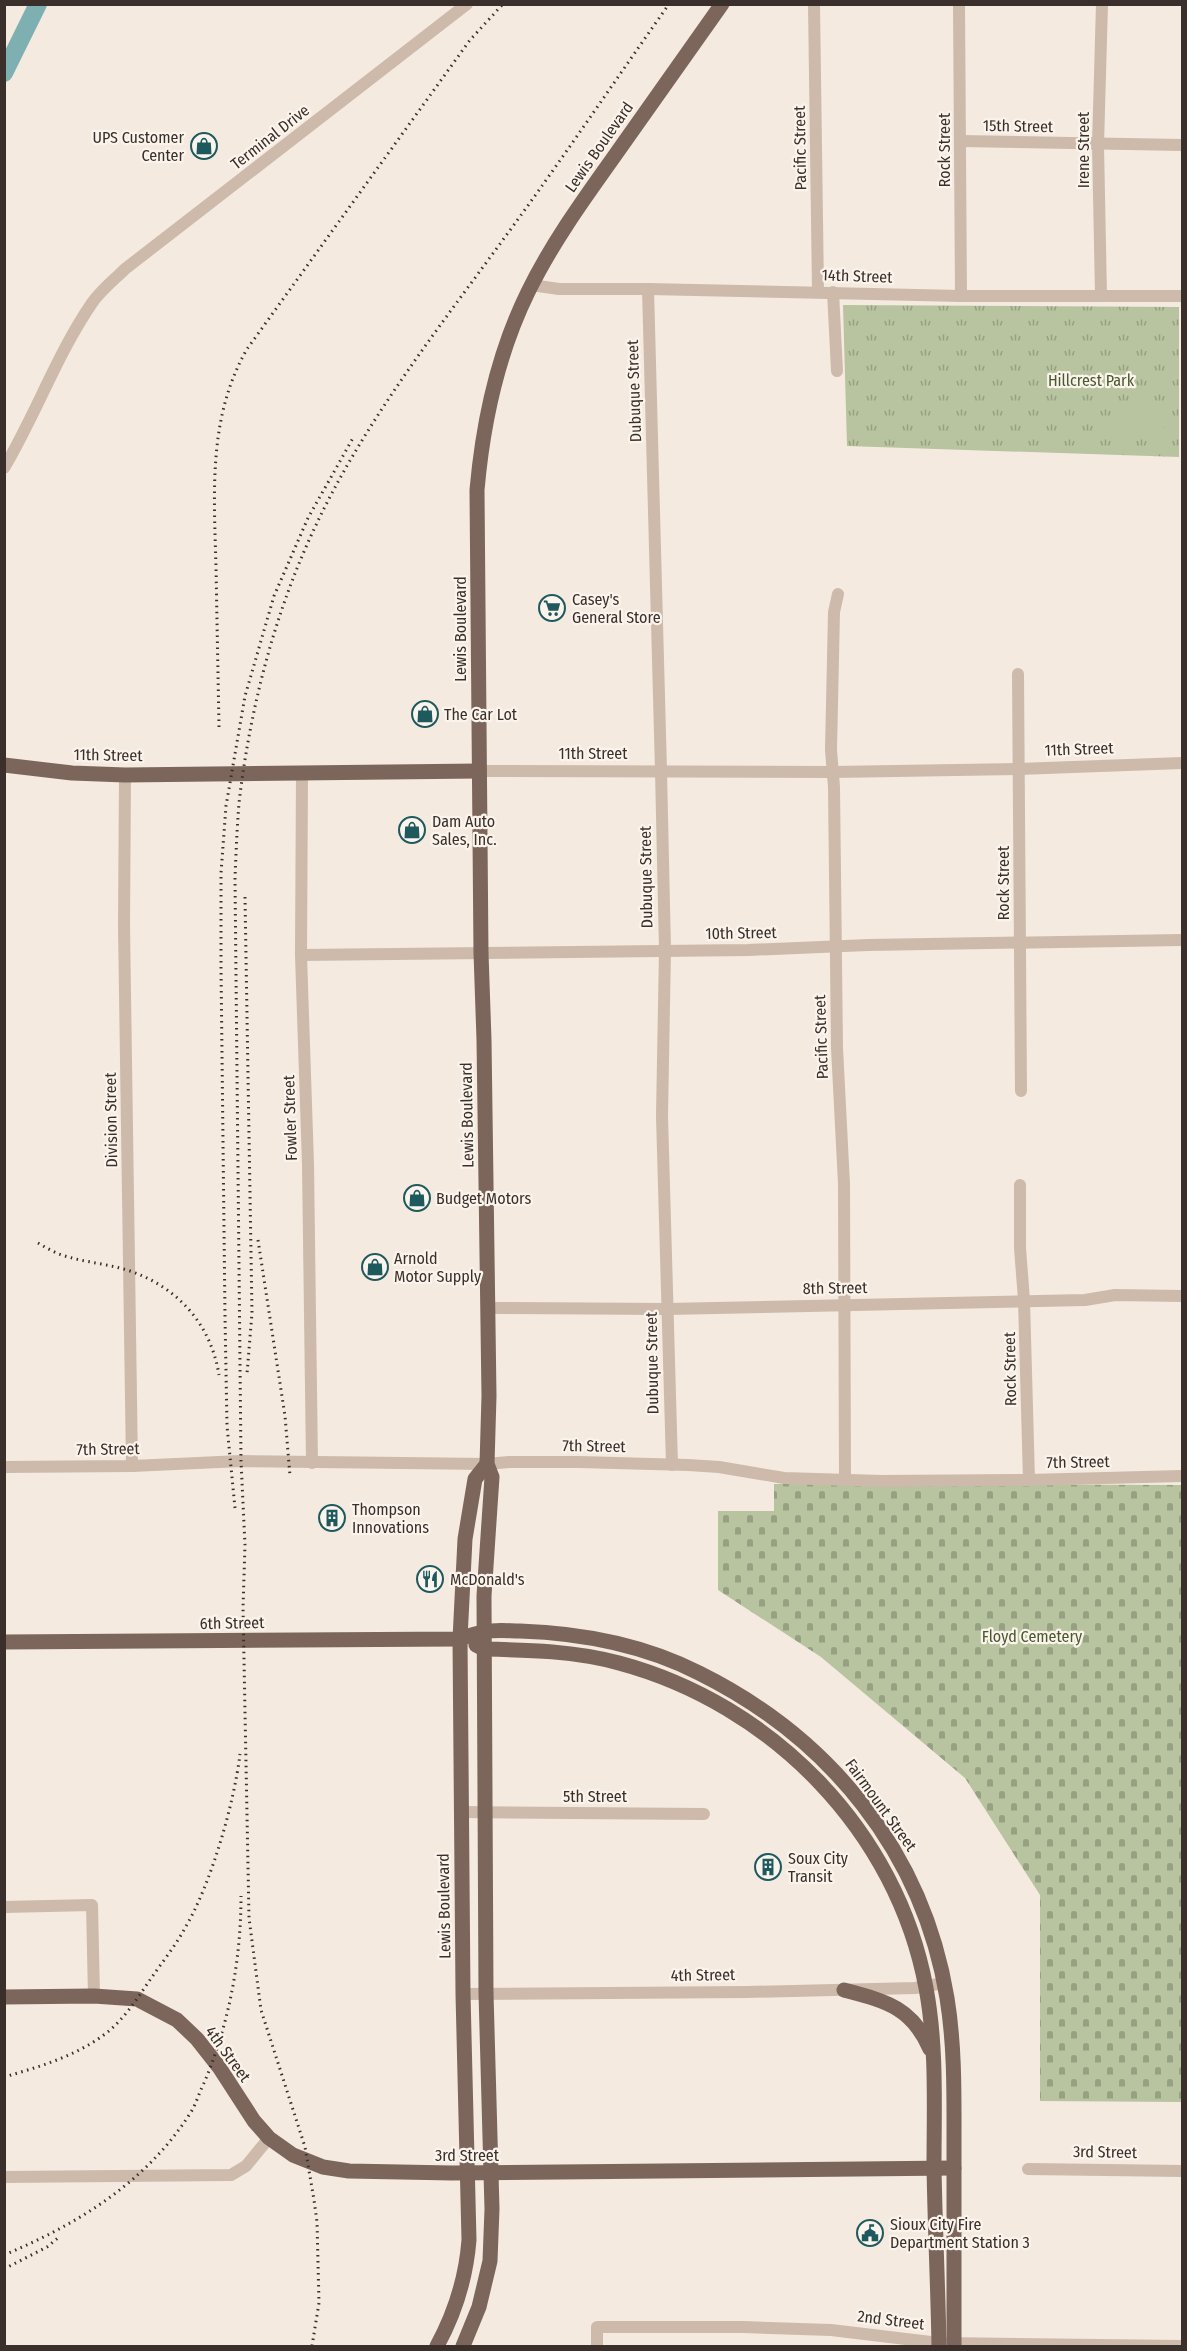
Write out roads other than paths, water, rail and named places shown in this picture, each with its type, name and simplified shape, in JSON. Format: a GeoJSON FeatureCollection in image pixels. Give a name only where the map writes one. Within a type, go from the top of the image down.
{"type":"FeatureCollection","features":[{"type":"Feature","properties":{"kind":"main road","name":"Lewis Boulevard"},"geometry":{"type":"LineString","coordinates":[[463,2346],[479,2307],[490,2260],[484,1596],[492,1477],[487,1464],[488,1308],[481,953],[477,490],[480,454],[497,373],[531,285],[565,226],[722,4]]}},
{"type":"Feature","properties":{"kind":"main road","name":"11th Street"},"geometry":{"type":"LineString","coordinates":[[4,765],[72,773],[125,775],[479,771]]}},
{"type":"Feature","properties":{"kind":"main road","name":"Lewis Boulevard"},"geometry":{"type":"LineString","coordinates":[[437,2346],[448,2326],[467,2265],[469,2203],[463,1994],[460,1638],[465,1539],[475,1479],[487,1464]]}},
{"type":"Feature","properties":{"kind":"main road","name":"6th Street"},"geometry":{"type":"LineString","coordinates":[[4,1642],[460,1638],[485,1631]]}},
{"type":"Feature","properties":{"kind":"main road","name":"Fairmount Street"},"geometry":{"type":"LineString","coordinates":[[485,1631],[540,1632],[578,1636],[619,1644],[691,1669],[755,1704],[782,1723],[829,1765],[852,1791],[892,1847],[907,1872],[925,1915],[937,1952],[950,2025],[953,2066],[954,2168],[946,2345]]}},
{"type":"Feature","properties":{"kind":"main road","name":"6th Street"},"geometry":{"type":"LineString","coordinates":[[460,1638],[484,1649]]}},
{"type":"Feature","properties":{"kind":"main road","name":"Fairmount Street"},"geometry":{"type":"LineString","coordinates":[[484,1649],[545,1651],[620,1663],[663,1677],[705,1696],[764,1732],[789,1753],[818,1781],[863,1835],[881,1864],[903,1912],[919,1958],[926,1987],[932,2025],[934,2168],[946,2345]]}},
{"type":"Feature","properties":{"kind":"main road"},"geometry":{"type":"LineString","coordinates":[[844,1990],[875,1999],[902,2011],[916,2023],[933,2056]]}},
{"type":"Feature","properties":{"kind":"main road","name":"4th Street"},"geometry":{"type":"LineString","coordinates":[[4,1997],[94,1996],[137,1999],[177,2020],[197,2039],[219,2067],[254,2121],[270,2138]]}},
{"type":"Feature","properties":{"kind":"main road","name":"3rd Street"},"geometry":{"type":"LineString","coordinates":[[270,2138],[293,2155],[323,2167],[349,2171],[490,2173],[954,2168]]}},
{"type":"Feature","properties":{"kind":"street","name":"Terminal Drive"},"geometry":{"type":"LineString","coordinates":[[4,468],[37,401],[96,298],[125,269],[467,4]]}},
{"type":"Feature","properties":{"kind":"street","name":"Pacific Street"},"geometry":{"type":"LineString","coordinates":[[814,4],[818,291]]}},
{"type":"Feature","properties":{"kind":"street","name":"Rock Street"},"geometry":{"type":"LineString","coordinates":[[959,4],[962,296]]}},
{"type":"Feature","properties":{"kind":"street","name":"Irene Street"},"geometry":{"type":"LineString","coordinates":[[1101,296],[1098,145],[1102,4]]}},
{"type":"Feature","properties":{"kind":"street","name":"15th Street"},"geometry":{"type":"LineString","coordinates":[[961,141],[1182,145]]}},
{"type":"Feature","properties":{"kind":"street","name":"14th Street"},"geometry":{"type":"LineString","coordinates":[[531,285],[559,290],[648,289],[962,296],[1182,297]]}},
{"type":"Feature","properties":{"kind":"street","name":"Dubuque Street"},"geometry":{"type":"LineString","coordinates":[[648,289],[665,950],[662,1094],[672,1465]]}},
{"type":"Feature","properties":{"kind":"street"},"geometry":{"type":"LineString","coordinates":[[833,292],[837,371]]}},
{"type":"Feature","properties":{"kind":"street","name":"Pacific Street"},"geometry":{"type":"LineString","coordinates":[[838,594],[834,612],[831,750],[837,1048],[844,1184],[845,1479]]}},
{"type":"Feature","properties":{"kind":"street","name":"Rock Street"},"geometry":{"type":"LineString","coordinates":[[1018,674],[1021,1091]]}},
{"type":"Feature","properties":{"kind":"street","name":"11th Street"},"geometry":{"type":"LineString","coordinates":[[479,771],[833,772],[1182,763]]}},
{"type":"Feature","properties":{"kind":"street","name":"Fowler Street"},"geometry":{"type":"LineString","coordinates":[[302,773],[301,956],[308,1164],[312,1463]]}},
{"type":"Feature","properties":{"kind":"street","name":"Division Street"},"geometry":{"type":"LineString","coordinates":[[125,775],[124,925],[132,1466]]}},
{"type":"Feature","properties":{"kind":"street","name":"10th Street"},"geometry":{"type":"LineString","coordinates":[[301,956],[748,950],[1020,941],[1182,940]]}},
{"type":"Feature","properties":{"kind":"street","name":"Rock Street"},"geometry":{"type":"LineString","coordinates":[[1020,1185],[1020,1248],[1024,1300],[1029,1480]]}},
{"type":"Feature","properties":{"kind":"street","name":"8th Street"},"geometry":{"type":"LineString","coordinates":[[488,1308],[667,1308],[1085,1300],[1114,1295],[1182,1296]]}},
{"type":"Feature","properties":{"kind":"street","name":"7th Street"},"geometry":{"type":"LineString","coordinates":[[4,1467],[132,1466],[241,1461],[487,1464],[579,1462],[719,1467],[784,1478],[1029,1480],[1182,1476]]}},
{"type":"Feature","properties":{"kind":"street","name":"5th Street"},"geometry":{"type":"LineString","coordinates":[[461,1812],[704,1814]]}},
{"type":"Feature","properties":{"kind":"street"},"geometry":{"type":"LineString","coordinates":[[4,1907],[92,1905],[94,1996]]}},
{"type":"Feature","properties":{"kind":"street","name":"4th Street"},"geometry":{"type":"LineString","coordinates":[[463,1994],[844,1990],[926,1987],[944,1983]]}},
{"type":"Feature","properties":{"kind":"street"},"geometry":{"type":"LineString","coordinates":[[4,2176],[231,2175],[246,2166],[270,2138]]}},
{"type":"Feature","properties":{"kind":"street","name":"3rd Street"},"geometry":{"type":"LineString","coordinates":[[1028,2169],[1182,2171]]}},
{"type":"Feature","properties":{"kind":"street","name":"2nd Street"},"geometry":{"type":"LineString","coordinates":[[597,2346],[597,2327],[743,2327],[831,2331],[946,2345],[1182,2346]]}},
{"type":"Feature","properties":{"kind":"waterway"},"geometry":{"type":"LineString","coordinates":[[4,73],[38,4]]}},
{"type":"Feature","properties":{"kind":"railway"},"geometry":{"type":"LineString","coordinates":[[219,727],[216,455],[225,401],[234,375],[247,349],[470,40],[503,4]]}},
{"type":"Feature","properties":{"kind":"railway"},"geometry":{"type":"LineString","coordinates":[[312,2346],[319,2303],[317,2222],[314,2200],[305,2147],[261,2010],[249,1918],[243,1608],[245,1545],[241,1461],[235,878],[239,803],[244,767],[257,696],[288,591],[335,487],[404,376],[547,180],[669,4]]}},
{"type":"Feature","properties":{"kind":"railway"},"geometry":{"type":"LineString","coordinates":[[235,1508],[227,1426],[225,1316],[221,873],[226,806],[245,696],[274,596],[308,518],[353,438]]}},
{"type":"Feature","properties":{"kind":"railway"},"geometry":{"type":"LineString","coordinates":[[245,897],[252,1313],[247,1374]]}},
{"type":"Feature","properties":{"kind":"railway"},"geometry":{"type":"LineString","coordinates":[[258,1240],[285,1416],[290,1476]]}},
{"type":"Feature","properties":{"kind":"railway"},"geometry":{"type":"LineString","coordinates":[[38,1243],[67,1257],[127,1270],[161,1286],[189,1309],[200,1324],[215,1357],[219,1375]]}},
{"type":"Feature","properties":{"kind":"railway"},"geometry":{"type":"LineString","coordinates":[[4,2077],[57,2060],[82,2049],[119,2022],[136,2000],[174,1947],[204,1889],[227,1819],[240,1754]]}},
{"type":"Feature","properties":{"kind":"railway"},"geometry":{"type":"LineString","coordinates":[[4,2255],[84,2215],[109,2198],[154,2160],[191,2112],[213,2061],[227,2015],[239,1944],[241,1896]]}},
{"type":"Feature","properties":{"kind":"railway"},"geometry":{"type":"LineString","coordinates":[[4,2269],[47,2247],[59,2237]]}},
{"type":"Feature","properties":{"kind":"place","name":"UPS Customer Center"},"geometry":{"type":"Point","coordinates":[204,146]}},
{"type":"Feature","properties":{"kind":"place","name":"Casey's General Store"},"geometry":{"type":"Point","coordinates":[552,608]}},
{"type":"Feature","properties":{"kind":"place","name":"The Car Lot"},"geometry":{"type":"Point","coordinates":[425,714]}},
{"type":"Feature","properties":{"kind":"place","name":"Dam Auto Sales, Inc."},"geometry":{"type":"Point","coordinates":[412,830]}},
{"type":"Feature","properties":{"kind":"place","name":"Budget Motors"},"geometry":{"type":"Point","coordinates":[417,1198]}},
{"type":"Feature","properties":{"kind":"place","name":"Arnold Motor Supply"},"geometry":{"type":"Point","coordinates":[375,1267]}},
{"type":"Feature","properties":{"kind":"place","name":"Thompson Innovations"},"geometry":{"type":"Point","coordinates":[332,1518]}},
{"type":"Feature","properties":{"kind":"place","name":"McDonald's"},"geometry":{"type":"Point","coordinates":[430,1579]}},
{"type":"Feature","properties":{"kind":"place","name":"Soux City Transit"},"geometry":{"type":"Point","coordinates":[768,1867]}},
{"type":"Feature","properties":{"kind":"place","name":"Sioux City Fire Department Station 3"},"geometry":{"type":"Point","coordinates":[870,2233]}},
{"type":"Feature","properties":{"kind":"park label","name":"Hillcrest Park"},"geometry":{"type":"Point","coordinates":[1091,380]}},
{"type":"Feature","properties":{"kind":"park label","name":"Floyd Cemetery"},"geometry":{"type":"Point","coordinates":[1032,1636]}}]}
